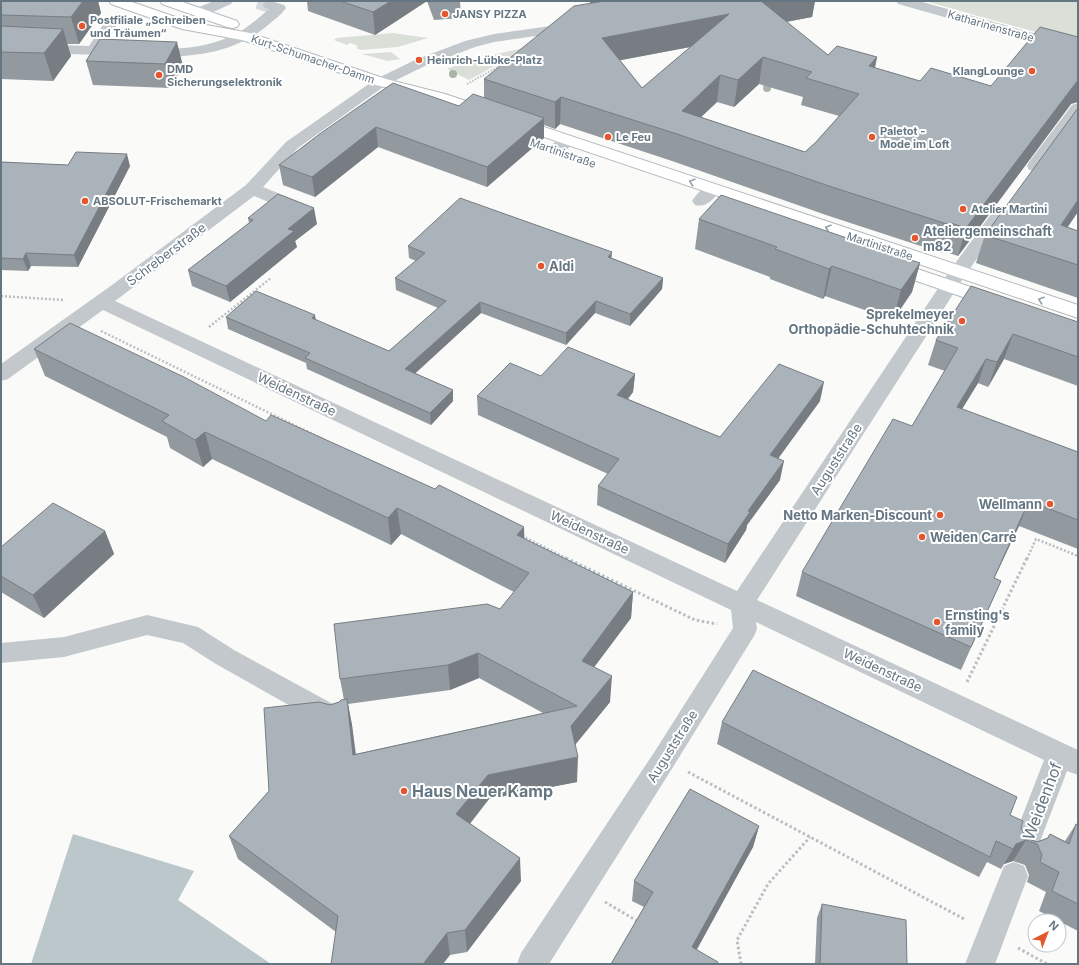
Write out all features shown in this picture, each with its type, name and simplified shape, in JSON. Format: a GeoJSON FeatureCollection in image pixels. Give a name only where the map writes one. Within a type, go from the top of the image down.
{"type":"FeatureCollection","features":[{"type":"Feature","properties":{"kind":"main road","name":"Kurt-Schumacher-Damm"},"geometry":{"type":"LineString","coordinates":[[116,1],[187,26],[245,36],[381,82]]}},
{"type":"Feature","properties":{"kind":"main road","name":"Kurt-Schumacher-Damm"},"geometry":{"type":"LineString","coordinates":[[167,1],[234,25],[245,36]]}},
{"type":"Feature","properties":{"kind":"main road","name":"Martinistraße"},"geometry":{"type":"LineString","coordinates":[[381,82],[428,106],[561,145],[954,279],[1078,330]]}},
{"type":"Feature","properties":{"kind":"main road","name":"Martinistraße"},"geometry":{"type":"LineString","coordinates":[[954,279],[1078,312]]}},
{"type":"Feature","properties":{"kind":"street"},"geometry":{"type":"LineString","coordinates":[[199,12],[226,1]]}},
{"type":"Feature","properties":{"kind":"street","name":"Katharinenstraße"},"geometry":{"type":"LineString","coordinates":[[903,1],[1067,47],[1078,52]]}},
{"type":"Feature","properties":{"kind":"street"},"geometry":{"type":"LineString","coordinates":[[1,47],[174,53],[196,50],[224,44],[245,36],[279,8],[270,5]]}},
{"type":"Feature","properties":{"kind":"street"},"geometry":{"type":"LineString","coordinates":[[93,50],[112,22]]}},
{"type":"Feature","properties":{"kind":"street","name":"Schreberstraße"},"geometry":{"type":"LineString","coordinates":[[1,374],[102,302],[252,189],[292,145],[381,82],[420,63],[470,44],[494,38],[585,25]]}},
{"type":"Feature","properties":{"kind":"street"},"geometry":{"type":"LineString","coordinates":[[1027,177],[1078,108]]}},
{"type":"Feature","properties":{"kind":"street"},"geometry":{"type":"LineString","coordinates":[[252,189],[313,215]]}},
{"type":"Feature","properties":{"kind":"street","name":"Auguststraße"},"geometry":{"type":"LineString","coordinates":[[532,964],[664,759],[744,629],[742,604],[757,579],[954,279],[1014,196]]}},
{"type":"Feature","properties":{"kind":"street","name":"Weidenstraße"},"geometry":{"type":"LineString","coordinates":[[102,302],[1069,758]]}},
{"type":"Feature","properties":{"kind":"street"},"geometry":{"type":"LineString","coordinates":[[1,653],[64,647],[147,625],[189,634],[225,657],[335,718]]}},
{"type":"Feature","properties":{"kind":"street","name":"Weidenhof"},"geometry":{"type":"LineString","coordinates":[[1024,848],[1069,758]]}},
{"type":"Feature","properties":{"kind":"street"},"geometry":{"type":"LineString","coordinates":[[980,964],[1014,876]]}},
{"type":"Feature","properties":{"kind":"path"},"geometry":{"type":"LineString","coordinates":[[463,86],[505,63]]}},
{"type":"Feature","properties":{"kind":"path"},"geometry":{"type":"LineString","coordinates":[[188,343],[271,278]]}},
{"type":"Feature","properties":{"kind":"path"},"geometry":{"type":"LineString","coordinates":[[1,296],[102,302]]}},
{"type":"Feature","properties":{"kind":"path"},"geometry":{"type":"LineString","coordinates":[[956,705],[1036,539],[1078,556]]}},
{"type":"Feature","properties":{"kind":"path"},"geometry":{"type":"LineString","coordinates":[[664,759],[1047,964]]}},
{"type":"Feature","properties":{"kind":"path"},"geometry":{"type":"LineString","coordinates":[[741,964],[738,940],[768,884],[810,837]]}},
{"type":"Feature","properties":{"kind":"path"},"geometry":{"type":"LineString","coordinates":[[580,888],[646,926]]}},
{"type":"Feature","properties":{"kind":"shaded area"},"geometry":{"type":"Polygon","coordinates":[[[925,1],[1078,1],[1078,44],[925,1]]]}},
{"type":"Feature","properties":{"kind":"shaded area"},"geometry":{"type":"Polygon","coordinates":[[[393,33],[428,38],[398,47],[361,50],[356,48],[358,46],[350,43],[347,45],[334,40],[336,38],[393,33]]]}},
{"type":"Feature","properties":{"kind":"shaded area"},"geometry":{"type":"Polygon","coordinates":[[[532,46],[469,80],[447,69],[460,64],[468,64],[492,55],[532,46]]]}},
{"type":"Feature","properties":{"kind":"shaded area"},"geometry":{"type":"Polygon","coordinates":[[[391,52],[400,59],[388,61],[362,54],[391,52]]]}},
{"type":"Feature","properties":{"kind":"shaded area"},"geometry":{"type":"Polygon","coordinates":[[[73,834],[194,871],[178,900],[271,964],[31,964],[73,834]]]}},
{"type":"Feature","properties":{"kind":"building"},"geometry":{"type":"Polygon","coordinates":[[[1,1],[83,1],[71,17],[1,15],[1,1]]]}},
{"type":"Feature","properties":{"kind":"building"},"geometry":{"type":"Polygon","coordinates":[[[340,1],[391,1],[373,12],[340,1]]]}},
{"type":"Feature","properties":{"kind":"building"},"geometry":{"type":"Polygon","coordinates":[[[604,1],[761,1],[828,55],[837,46],[877,57],[869,66],[920,81],[931,68],[991,86],[1040,27],[1078,37],[1078,80],[966,228],[951,223],[950,225],[832,187],[677,134],[561,97],[555,102],[484,79],[574,6],[604,1]],[[729,14],[602,38],[642,88],[729,14]],[[763,57],[738,80],[720,75],[682,111],[805,152],[816,142],[859,94],[806,78],[812,72],[763,57]]]}},
{"type":"Feature","properties":{"kind":"building"},"geometry":{"type":"Polygon","coordinates":[[[1,26],[63,29],[44,53],[1,52],[1,26]]]}},
{"type":"Feature","properties":{"kind":"building"},"geometry":{"type":"Polygon","coordinates":[[[100,39],[177,42],[165,64],[86,61],[100,39]]]}},
{"type":"Feature","properties":{"kind":"building"},"geometry":{"type":"Polygon","coordinates":[[[393,83],[459,106],[473,94],[544,118],[487,167],[376,127],[312,177],[279,165],[321,133],[393,83]]]}},
{"type":"Feature","properties":{"kind":"building"},"geometry":{"type":"Polygon","coordinates":[[[1078,108],[1078,200],[1061,225],[1078,231],[1078,265],[985,235],[1078,108]]]}},
{"type":"Feature","properties":{"kind":"building"},"geometry":{"type":"Polygon","coordinates":[[[76,152],[127,154],[74,255],[26,253],[23,259],[1,258],[1,162],[68,165],[76,152]]]}},
{"type":"Feature","properties":{"kind":"building"},"geometry":{"type":"Polygon","coordinates":[[[278,194],[314,208],[288,229],[294,231],[226,286],[188,270],[253,220],[248,218],[278,194]]]}},
{"type":"Feature","properties":{"kind":"building"},"geometry":{"type":"Polygon","coordinates":[[[721,195],[920,263],[901,290],[832,266],[829,269],[775,249],[777,247],[699,219],[721,195]]]}},
{"type":"Feature","properties":{"kind":"building"},"geometry":{"type":"Polygon","coordinates":[[[460,198],[612,252],[608,257],[663,278],[630,314],[596,301],[566,333],[480,302],[405,369],[453,390],[430,413],[305,358],[310,353],[226,317],[256,291],[315,315],[312,318],[389,351],[446,301],[395,278],[425,253],[408,246],[460,198]]]}},
{"type":"Feature","properties":{"kind":"building","name":"Weiden Carrè"},"geometry":{"type":"Polygon","coordinates":[[[971,286],[1078,322],[1078,357],[1013,334],[997,362],[986,359],[957,407],[1078,452],[1078,520],[1029,501],[994,578],[1001,581],[971,647],[802,572],[893,419],[912,426],[958,348],[936,340],[971,286]]]}},
{"type":"Feature","properties":{"kind":"building"},"geometry":{"type":"Polygon","coordinates":[[[70,323],[184,377],[266,421],[271,415],[435,489],[439,485],[524,527],[517,535],[633,592],[582,661],[612,676],[571,726],[578,757],[488,775],[456,814],[520,858],[465,930],[447,933],[423,964],[331,964],[338,916],[229,836],[269,791],[264,708],[319,702],[330,705],[347,699],[353,755],[577,706],[478,653],[448,665],[340,679],[334,624],[487,604],[500,609],[529,573],[397,508],[388,518],[205,432],[195,440],[162,421],[169,415],[34,349],[70,323]]]}},
{"type":"Feature","properties":{"kind":"building"},"geometry":{"type":"Polygon","coordinates":[[[568,347],[635,374],[617,395],[720,437],[779,364],[824,382],[770,455],[784,461],[748,511],[750,512],[728,544],[598,486],[619,459],[477,396],[510,363],[541,376],[568,347]]]}},
{"type":"Feature","properties":{"kind":"building"},"geometry":{"type":"Polygon","coordinates":[[[53,503],[105,531],[33,595],[1,576],[1,547],[53,503]]]}},
{"type":"Feature","properties":{"kind":"building"},"geometry":{"type":"Polygon","coordinates":[[[753,670],[1017,797],[1010,815],[1023,821],[1021,828],[1026,838],[1037,842],[1048,838],[1050,834],[1069,844],[1076,824],[1078,825],[1078,904],[1052,891],[1059,872],[1040,862],[1042,855],[1037,844],[1026,840],[1016,844],[1013,849],[996,841],[990,857],[722,722],[753,670]]]}},
{"type":"Feature","properties":{"kind":"building"},"geometry":{"type":"Polygon","coordinates":[[[690,789],[759,826],[692,947],[718,962],[717,964],[611,964],[653,892],[634,881],[690,789]]]}},
{"type":"Feature","properties":{"kind":"building"},"geometry":{"type":"Polygon","coordinates":[[[822,904],[906,920],[907,964],[820,964],[822,904]]]}},
{"type":"Feature","properties":{"kind":"tunnel"},"geometry":{"type":"LineString","coordinates":[[258,1],[270,5]]}},
{"type":"Feature","properties":{"kind":"place","name":"JANSY PIZZA"},"geometry":{"type":"Point","coordinates":[445,14]}},
{"type":"Feature","properties":{"kind":"place","name":"Postfiliale „Schreiben und Träumen“"},"geometry":{"type":"Point","coordinates":[82,26]}},
{"type":"Feature","properties":{"kind":"place","name":"Heinrich-Lübke-Platz"},"geometry":{"type":"Point","coordinates":[419,60]}},
{"type":"Feature","properties":{"kind":"place","name":"KlangLounge"},"geometry":{"type":"Point","coordinates":[1032,71]}},
{"type":"Feature","properties":{"kind":"place","name":"DMD Sicherungselektronik"},"geometry":{"type":"Point","coordinates":[159,75]}},
{"type":"Feature","properties":{"kind":"place","name":"Le Feu"},"geometry":{"type":"Point","coordinates":[608,137]}},
{"type":"Feature","properties":{"kind":"place","name":"Paletot - Mode im Loft"},"geometry":{"type":"Point","coordinates":[872,137]}},
{"type":"Feature","properties":{"kind":"place","name":"ABSOLUT-Frischemarkt"},"geometry":{"type":"Point","coordinates":[85,201]}},
{"type":"Feature","properties":{"kind":"place","name":"Atelier Martini"},"geometry":{"type":"Point","coordinates":[963,209]}},
{"type":"Feature","properties":{"kind":"place","name":"Ateliergemeinschaft m82"},"geometry":{"type":"Point","coordinates":[915,238]}},
{"type":"Feature","properties":{"kind":"place","name":"Aldi"},"geometry":{"type":"Point","coordinates":[541,266]}},
{"type":"Feature","properties":{"kind":"place","name":"Sprekelmeyer Orthopädie-Schuhtechnik"},"geometry":{"type":"Point","coordinates":[962,321]}},
{"type":"Feature","properties":{"kind":"place","name":"Wellmann"},"geometry":{"type":"Point","coordinates":[1050,504]}},
{"type":"Feature","properties":{"kind":"place","name":"Netto Marken-Discount"},"geometry":{"type":"Point","coordinates":[940,515]}},
{"type":"Feature","properties":{"kind":"place","name":"Weiden Carrè"},"geometry":{"type":"Point","coordinates":[922,537]}},
{"type":"Feature","properties":{"kind":"place","name":"Ernsting's family"},"geometry":{"type":"Point","coordinates":[937,622]}},
{"type":"Feature","properties":{"kind":"place","name":"Haus Neuer Kamp"},"geometry":{"type":"Point","coordinates":[404,791]}}]}
